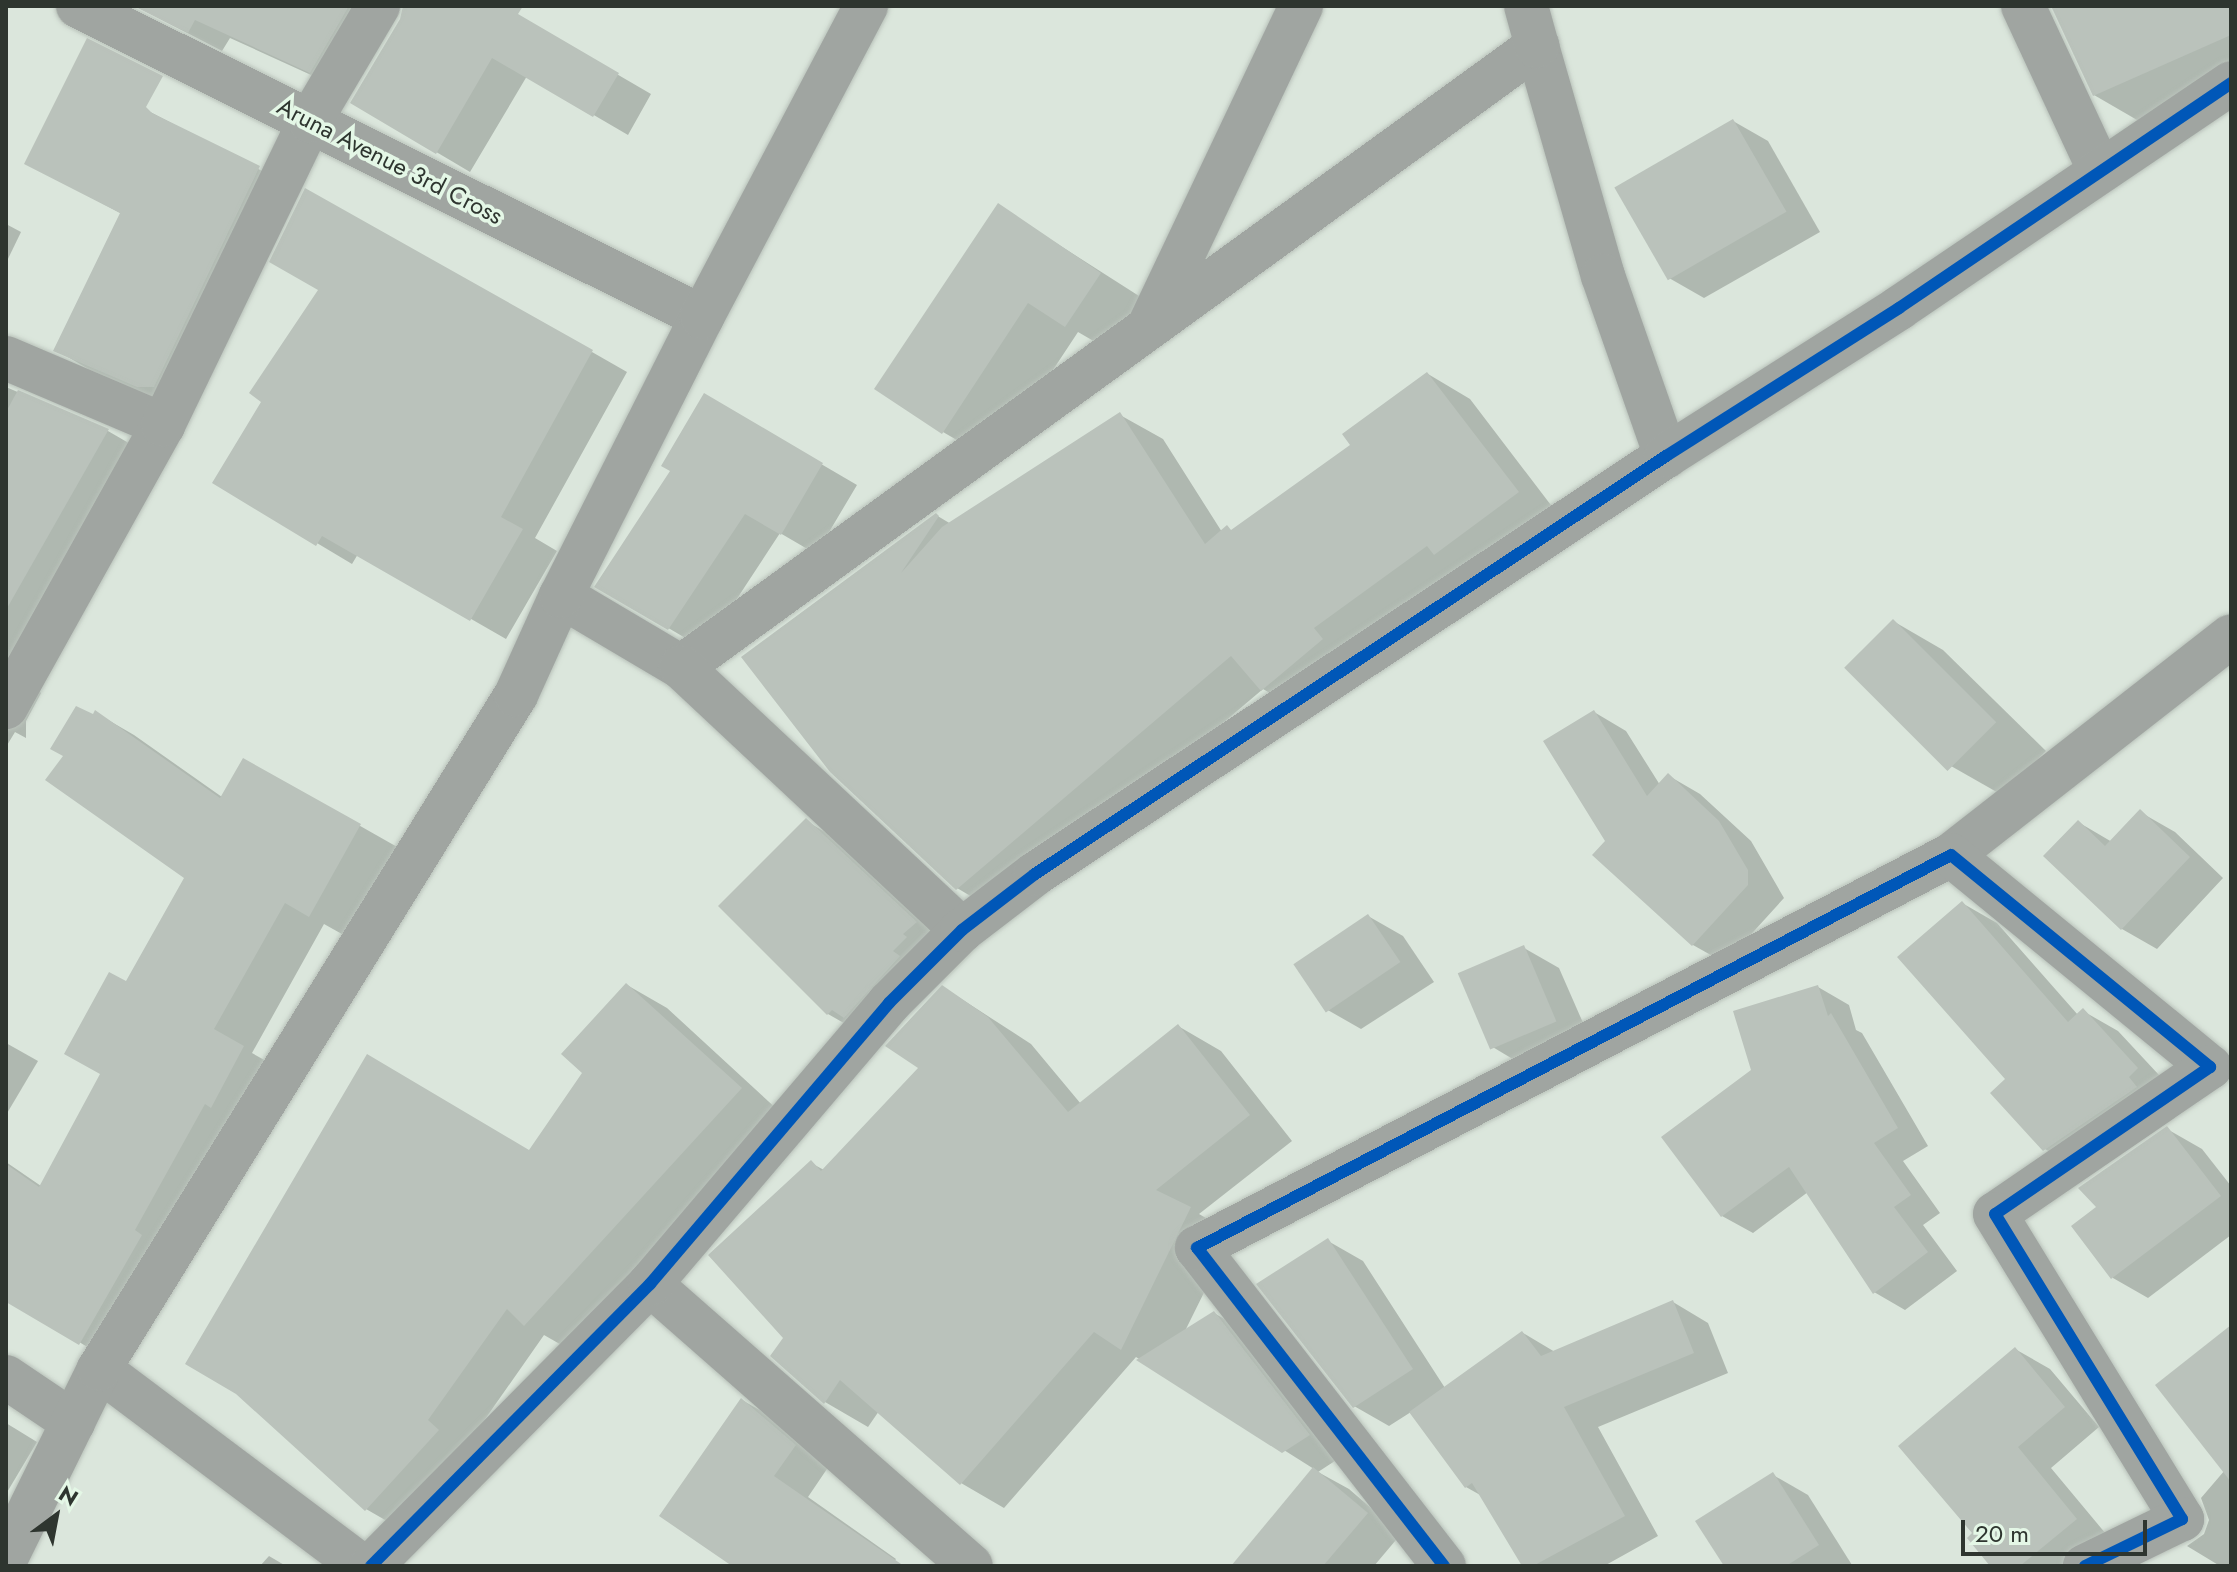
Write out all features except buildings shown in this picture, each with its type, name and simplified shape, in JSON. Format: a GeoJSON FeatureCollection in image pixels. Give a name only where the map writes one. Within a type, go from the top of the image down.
{"type":"FeatureCollection","features":[{"type":"Feature","properties":{"kind":"street","name":"Aruna Avenue 3rd Cross"},"geometry":{"type":"LineString","coordinates":[[78,6],[702,317]]}},
{"type":"Feature","properties":{"kind":"street"},"geometry":{"type":"LineString","coordinates":[[6,707],[163,425],[310,121],[378,6]]}},
{"type":"Feature","properties":{"kind":"street"},"geometry":{"type":"LineString","coordinates":[[6,1558],[99,1369],[516,695],[561,596],[702,317],[866,6]]}},
{"type":"Feature","properties":{"kind":"street"},"geometry":{"type":"LineString","coordinates":[[1148,327],[1301,6]]}},
{"type":"Feature","properties":{"kind":"street"},"geometry":{"type":"LineString","coordinates":[[2023,6],[2100,171]]}},
{"type":"Feature","properties":{"kind":"street"},"geometry":{"type":"LineString","coordinates":[[681,667],[1148,327],[1532,26],[1603,276],[1666,456]]}},
{"type":"Feature","properties":{"kind":"street"},"geometry":{"type":"LineString","coordinates":[[371,1566],[650,1284],[889,1003],[962,930],[1035,874],[1666,456],[1899,308],[2231,83]]}},
{"type":"Feature","properties":{"kind":"street"},"geometry":{"type":"LineString","coordinates":[[6,358],[163,425]]}},
{"type":"Feature","properties":{"kind":"street"},"geometry":{"type":"LineString","coordinates":[[561,596],[681,667],[962,930]]}},
{"type":"Feature","properties":{"kind":"street"},"geometry":{"type":"LineString","coordinates":[[1444,1566],[1197,1248],[1951,855],[2231,636]]}},
{"type":"Feature","properties":{"kind":"street"},"geometry":{"type":"LineString","coordinates":[[1951,855],[2210,1067],[1995,1214],[2182,1519],[2085,1566]]}},
{"type":"Feature","properties":{"kind":"street"},"geometry":{"type":"LineString","coordinates":[[650,1284],[971,1566]]}},
{"type":"Feature","properties":{"kind":"street"},"geometry":{"type":"LineString","coordinates":[[99,1369],[361,1566]]}},
{"type":"Feature","properties":{"kind":"street"},"geometry":{"type":"LineString","coordinates":[[6,1377],[73,1422]]}},
{"type":"Feature","properties":{"kind":"cycle path"},"geometry":{"type":"LineString","coordinates":[[371,1566],[650,1284],[889,1003],[962,930],[1035,874],[1666,456],[1899,308],[2231,83]]}},
{"type":"Feature","properties":{"kind":"cycle path"},"geometry":{"type":"LineString","coordinates":[[1444,1566],[1197,1248],[1951,855],[2210,1067],[1995,1214],[2182,1519],[2085,1566]]}}]}
